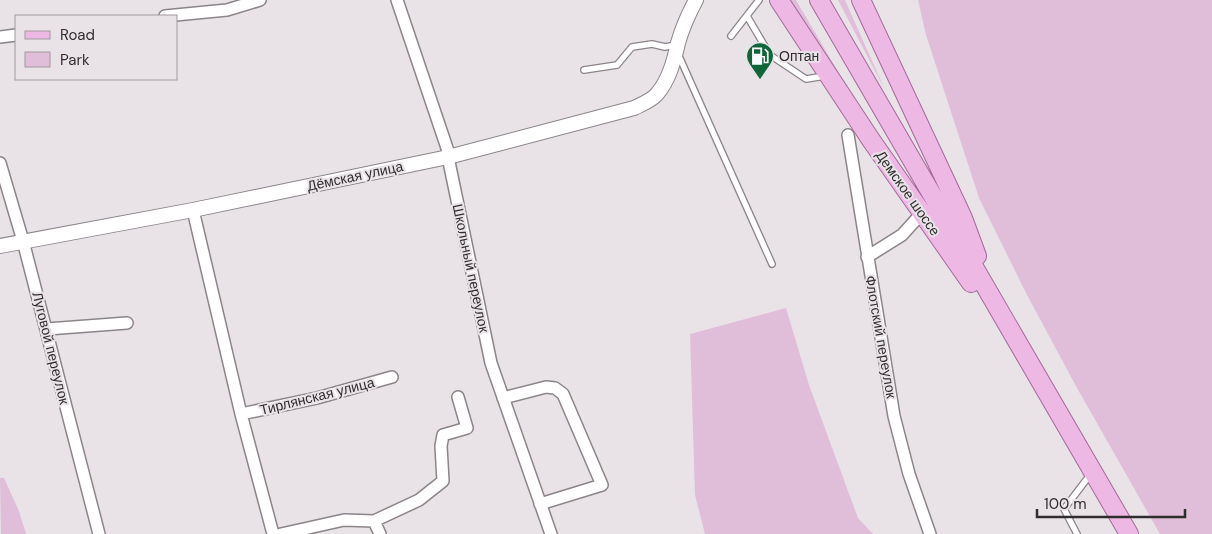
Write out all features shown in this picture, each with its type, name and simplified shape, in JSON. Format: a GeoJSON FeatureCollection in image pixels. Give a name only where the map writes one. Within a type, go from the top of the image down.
{"type":"FeatureCollection","features":[{"type":"Feature","properties":{"kind":"main road","name":"Демское шоссе"},"geometry":{"type":"LineString","coordinates":[[779,0],[828,76],[1040,383]]}},
{"type":"Feature","properties":{"kind":"main road","name":"Демское шоссе"},"geometry":{"type":"LineString","coordinates":[[818,0],[1129,534]]}},
{"type":"Feature","properties":{"kind":"main road"},"geometry":{"type":"LineString","coordinates":[[861,0],[963,218],[996,306]]}},
{"type":"Feature","properties":{"kind":"street"},"geometry":{"type":"LineString","coordinates":[[175,15],[227,10],[260,0]]}},
{"type":"Feature","properties":{"kind":"street","name":"Школьный переулок"},"geometry":{"type":"LineString","coordinates":[[397,0],[448,151],[491,363],[551,534]]}},
{"type":"Feature","properties":{"kind":"street","name":"Дёмская улица"},"geometry":{"type":"LineString","coordinates":[[0,246],[193,210],[448,157],[634,108],[647,102],[656,94],[671,68],[696,0]]}},
{"type":"Feature","properties":{"kind":"street"},"geometry":{"type":"LineString","coordinates":[[0,37],[15,35]]}},
{"type":"Feature","properties":{"kind":"street","name":"Флотский переулок"},"geometry":{"type":"LineString","coordinates":[[848,135],[896,425],[909,474],[930,534]]}},
{"type":"Feature","properties":{"kind":"street","name":"Луговой переулок"},"geometry":{"type":"LineString","coordinates":[[0,163],[23,241],[99,534]]}},
{"type":"Feature","properties":{"kind":"street"},"geometry":{"type":"LineString","coordinates":[[193,210],[241,414],[273,534]]}},
{"type":"Feature","properties":{"kind":"street"},"geometry":{"type":"LineString","coordinates":[[867,257],[902,235],[922,213]]}},
{"type":"Feature","properties":{"kind":"street"},"geometry":{"type":"LineString","coordinates":[[46,329],[127,323]]}},
{"type":"Feature","properties":{"kind":"street","name":"Тирлянская улица"},"geometry":{"type":"LineString","coordinates":[[241,414],[317,398],[392,376]]}},
{"type":"Feature","properties":{"kind":"street"},"geometry":{"type":"LineString","coordinates":[[504,398],[546,388],[555,388],[563,394],[602,485],[540,504]]}},
{"type":"Feature","properties":{"kind":"street"},"geometry":{"type":"LineString","coordinates":[[280,534],[344,520],[374,521],[419,500],[443,481],[441,446],[443,436],[467,428],[458,397]]}},
{"type":"Feature","properties":{"kind":"street"},"geometry":{"type":"LineString","coordinates":[[374,521],[380,534]]}},
{"type":"Feature","properties":{"kind":"lane"},"geometry":{"type":"LineString","coordinates":[[731,36],[759,0]]}},
{"type":"Feature","properties":{"kind":"lane"},"geometry":{"type":"LineString","coordinates":[[747,16],[770,55],[806,78],[828,76]]}},
{"type":"Feature","properties":{"kind":"lane"},"geometry":{"type":"LineString","coordinates":[[584,70],[618,65],[632,47],[652,44],[677,48],[772,264]]}},
{"type":"Feature","properties":{"kind":"lane"},"geometry":{"type":"LineString","coordinates":[[1077,534],[1064,509],[1093,471]]}},
{"type":"Feature","properties":{"kind":"green space"},"geometry":{"type":"Polygon","coordinates":[[[790,0],[796,0],[843,80],[790,0]]]}},
{"type":"Feature","properties":{"kind":"green space"},"geometry":{"type":"Polygon","coordinates":[[[838,0],[845,0],[885,90],[838,0]]]}},
{"type":"Feature","properties":{"kind":"green space"},"geometry":{"type":"Polygon","coordinates":[[[918,0],[1212,0],[1212,534],[1160,534],[1077,388],[1027,295],[979,198],[926,35],[918,0]]]}},
{"type":"Feature","properties":{"kind":"green space"},"geometry":{"type":"Polygon","coordinates":[[[786,308],[809,385],[858,518],[873,534],[705,534],[695,495],[690,334],[786,308]]]}},
{"type":"Feature","properties":{"kind":"green space"},"geometry":{"type":"Polygon","coordinates":[[[0,478],[4,478],[19,511],[26,534],[1,534],[0,478]]]}},
{"type":"Feature","properties":{"kind":"place","name":"Оптан"},"geometry":{"type":"Point","coordinates":[760,80]}}]}
